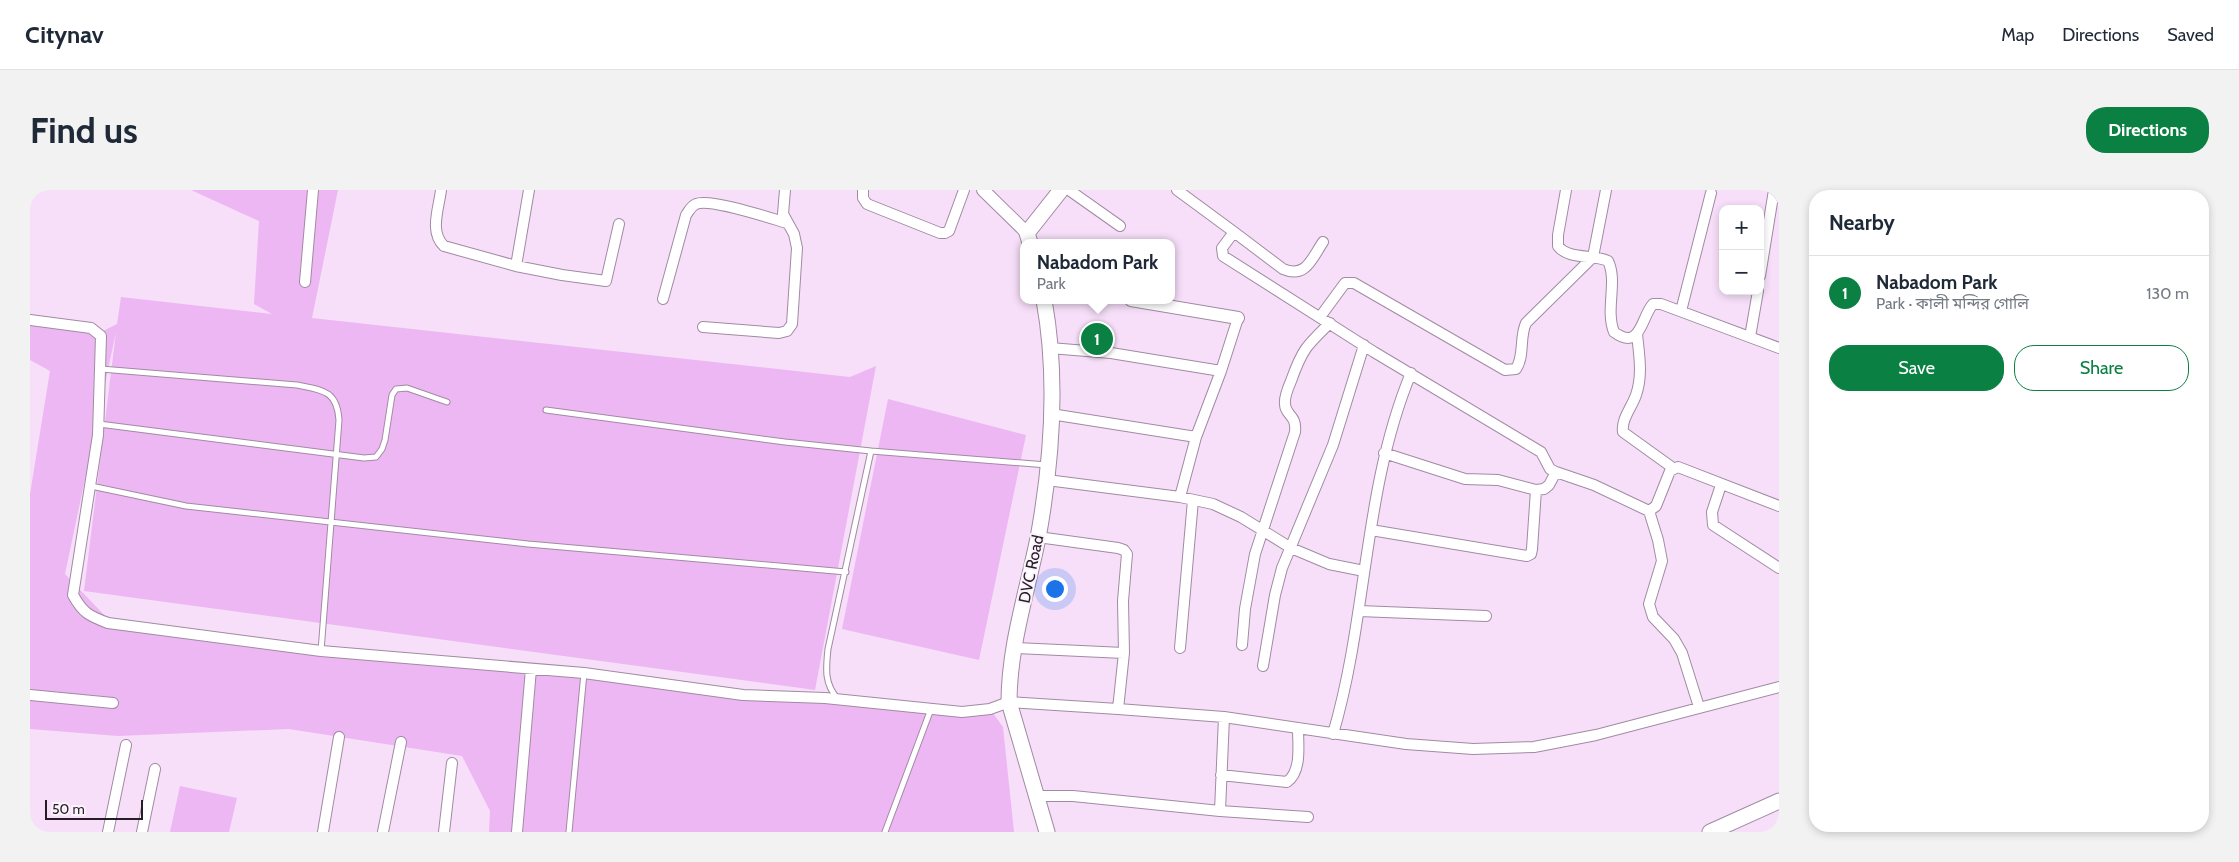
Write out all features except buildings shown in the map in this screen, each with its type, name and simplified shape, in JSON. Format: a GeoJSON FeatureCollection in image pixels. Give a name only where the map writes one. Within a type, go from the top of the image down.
{"type":"FeatureCollection","features":[{"type":"Feature","properties":{"kind":"main road"},"geometry":{"type":"LineString","coordinates":[[1029,238],[1061,190]]}},
{"type":"Feature","properties":{"kind":"main road","name":"DVC Road"},"geometry":{"type":"LineString","coordinates":[[1044,304],[1052,372],[1047,480],[1038,537],[1014,648],[1009,681],[1009,702],[1047,832]]}},
{"type":"Feature","properties":{"kind":"main road"},"geometry":{"type":"LineString","coordinates":[[1710,832],[1779,802]]}},
{"type":"Feature","properties":{"kind":"street"},"geometry":{"type":"LineString","coordinates":[[305,282],[313,190]]}},
{"type":"Feature","properties":{"kind":"street"},"geometry":{"type":"LineString","coordinates":[[442,190],[436,229],[438,240],[444,246],[516,266],[562,276],[606,281],[619,224]]}},
{"type":"Feature","properties":{"kind":"street"},"geometry":{"type":"LineString","coordinates":[[516,266],[530,190]]}},
{"type":"Feature","properties":{"kind":"street"},"geometry":{"type":"LineString","coordinates":[[703,327],[779,333],[787,331],[792,324],[797,266],[794,234],[783,214],[785,190]]}},
{"type":"Feature","properties":{"kind":"street"},"geometry":{"type":"LineString","coordinates":[[863,190],[863,198],[867,204],[940,234],[946,234],[949,231],[964,190]]}},
{"type":"Feature","properties":{"kind":"street"},"geometry":{"type":"LineString","coordinates":[[983,190],[1029,238]]}},
{"type":"Feature","properties":{"kind":"street"},"geometry":{"type":"LineString","coordinates":[[1069,190],[1120,226]]}},
{"type":"Feature","properties":{"kind":"street"},"geometry":{"type":"LineString","coordinates":[[1177,190],[1292,273],[1300,272],[1307,267],[1323,242]]}},
{"type":"Feature","properties":{"kind":"street"},"geometry":{"type":"LineString","coordinates":[[1566,190],[1558,235],[1558,246],[1566,252],[1602,258],[1608,261],[1611,266],[1610,314],[1614,332],[1619,336],[1628,337],[1637,334],[1642,327],[1648,309],[1653,304],[1661,304],[1779,348]]}},
{"type":"Feature","properties":{"kind":"street"},"geometry":{"type":"LineString","coordinates":[[1320,317],[1345,283],[1354,283],[1505,370],[1512,371],[1520,363],[1522,332],[1526,323],[1593,257],[1606,190]]}},
{"type":"Feature","properties":{"kind":"street"},"geometry":{"type":"LineString","coordinates":[[1764,251],[1774,190]]}},
{"type":"Feature","properties":{"kind":"street"},"geometry":{"type":"LineString","coordinates":[[1681,311],[1711,192]]}},
{"type":"Feature","properties":{"kind":"street"},"geometry":{"type":"LineString","coordinates":[[663,299],[686,216],[697,203],[707,202],[739,209],[787,223]]}},
{"type":"Feature","properties":{"kind":"street"},"geometry":{"type":"LineString","coordinates":[[1234,232],[1222,248],[1223,256],[1364,345],[1541,452],[1550,469],[1608,491],[1648,511],[1658,540],[1662,561],[1649,604],[1652,617],[1674,639],[1682,653],[1699,707]]}},
{"type":"Feature","properties":{"kind":"street"},"geometry":{"type":"LineString","coordinates":[[1750,337],[1757,295]]}},
{"type":"Feature","properties":{"kind":"street"},"geometry":{"type":"LineString","coordinates":[[1167,304],[1238,318],[1221,371],[1196,437],[1180,497]]}},
{"type":"Feature","properties":{"kind":"street"},"geometry":{"type":"LineString","coordinates":[[30,320],[91,328],[97,332],[102,343],[98,424],[91,486],[73,595],[81,610],[91,617],[108,623],[321,651],[584,673],[743,694],[838,699],[962,712],[990,710],[1009,702],[1224,717],[1406,744],[1464,749],[1534,747],[1596,735],[1779,687]]}},
{"type":"Feature","properties":{"kind":"street"},"geometry":{"type":"LineString","coordinates":[[1242,645],[1249,582],[1262,530],[1295,432],[1296,425],[1284,405],[1300,356],[1305,347],[1330,324]]}},
{"type":"Feature","properties":{"kind":"street"},"geometry":{"type":"LineString","coordinates":[[1637,334],[1639,378],[1636,394],[1624,422],[1623,432],[1673,468],[1684,469],[1779,506]]}},
{"type":"Feature","properties":{"kind":"street"},"geometry":{"type":"LineString","coordinates":[[1263,666],[1275,595],[1282,568],[1333,445],[1364,345]]}},
{"type":"Feature","properties":{"kind":"street"},"geometry":{"type":"LineString","coordinates":[[1050,348],[1111,353],[1221,371]]}},
{"type":"Feature","properties":{"kind":"street"},"geometry":{"type":"LineString","coordinates":[[1333,734],[1346,692],[1384,453],[1397,407],[1411,373]]}},
{"type":"Feature","properties":{"kind":"street"},"geometry":{"type":"LineString","coordinates":[[1051,414],[1196,437]]}},
{"type":"Feature","properties":{"kind":"street"},"geometry":{"type":"LineString","coordinates":[[1384,453],[1465,479],[1498,480],[1536,490],[1544,489],[1549,485],[1556,472]]}},
{"type":"Feature","properties":{"kind":"street"},"geometry":{"type":"LineString","coordinates":[[1648,511],[1656,506],[1670,471],[1673,468]]}},
{"type":"Feature","properties":{"kind":"street"},"geometry":{"type":"LineString","coordinates":[[1047,480],[1180,497],[1213,504],[1227,510],[1291,548],[1329,564],[1364,571]]}},
{"type":"Feature","properties":{"kind":"street"},"geometry":{"type":"LineString","coordinates":[[1721,485],[1712,512],[1713,525],[1779,568]]}},
{"type":"Feature","properties":{"kind":"street"},"geometry":{"type":"LineString","coordinates":[[1371,530],[1527,556],[1532,549],[1536,490]]}},
{"type":"Feature","properties":{"kind":"street"},"geometry":{"type":"LineString","coordinates":[[1180,648],[1193,500]]}},
{"type":"Feature","properties":{"kind":"street"},"geometry":{"type":"LineString","coordinates":[[1038,537],[1118,548],[1127,554],[1122,601],[1124,653],[1118,709]]}},
{"type":"Feature","properties":{"kind":"street"},"geometry":{"type":"LineString","coordinates":[[1360,610],[1486,616]]}},
{"type":"Feature","properties":{"kind":"street"},"geometry":{"type":"LineString","coordinates":[[1014,648],[1124,653]]}},
{"type":"Feature","properties":{"kind":"street"},"geometry":{"type":"LineString","coordinates":[[517,832],[531,669]]}},
{"type":"Feature","properties":{"kind":"street"},"geometry":{"type":"LineString","coordinates":[[30,695],[113,703]]}},
{"type":"Feature","properties":{"kind":"street"},"geometry":{"type":"LineString","coordinates":[[1220,811],[1224,717]]}},
{"type":"Feature","properties":{"kind":"street"},"geometry":{"type":"LineString","coordinates":[[1221,775],[1287,782],[1293,777],[1297,768],[1298,729]]}},
{"type":"Feature","properties":{"kind":"street"},"geometry":{"type":"LineString","coordinates":[[323,832],[339,736]]}},
{"type":"Feature","properties":{"kind":"street"},"geometry":{"type":"LineString","coordinates":[[383,832],[401,742]]}},
{"type":"Feature","properties":{"kind":"street"},"geometry":{"type":"LineString","coordinates":[[108,832],[126,744]]}},
{"type":"Feature","properties":{"kind":"street"},"geometry":{"type":"LineString","coordinates":[[444,832],[452,763]]}},
{"type":"Feature","properties":{"kind":"street"},"geometry":{"type":"LineString","coordinates":[[142,832],[155,770]]}},
{"type":"Feature","properties":{"kind":"street"},"geometry":{"type":"LineString","coordinates":[[1036,796],[1073,796],[1220,811],[1308,817]]}},
{"type":"Feature","properties":{"kind":"lane"},"geometry":{"type":"LineString","coordinates":[[101,369],[297,385],[322,390],[331,396],[338,405],[337,455],[321,651]]}},
{"type":"Feature","properties":{"kind":"lane"},"geometry":{"type":"LineString","coordinates":[[98,424],[364,458],[376,457],[382,450],[386,440],[392,395],[396,389],[407,388],[447,402]]}},
{"type":"Feature","properties":{"kind":"lane"},"geometry":{"type":"LineString","coordinates":[[546,410],[703,432],[872,451],[1048,465]]}},
{"type":"Feature","properties":{"kind":"lane"},"geometry":{"type":"LineString","coordinates":[[838,699],[827,681],[828,649],[872,451]]}},
{"type":"Feature","properties":{"kind":"lane"},"geometry":{"type":"LineString","coordinates":[[91,486],[186,506],[547,546],[846,572]]}},
{"type":"Feature","properties":{"kind":"lane"},"geometry":{"type":"LineString","coordinates":[[569,832],[584,673]]}},
{"type":"Feature","properties":{"kind":"lane"},"geometry":{"type":"LineString","coordinates":[[885,832],[931,708]]}},
{"type":"Feature","properties":{"kind":"shaded area"},"geometry":{"type":"Polygon","coordinates":[[[191,190],[338,190],[312,318],[850,377],[876,366],[815,690],[84,591],[116,332],[65,574],[107,618],[743,699],[990,709],[1003,727],[1014,832],[489,832],[490,811],[462,756],[289,729],[118,736],[30,729],[30,494],[50,371],[30,360],[30,321],[97,334],[117,324],[121,297],[272,314],[254,304],[259,221],[191,190]]]}},
{"type":"Feature","properties":{"kind":"shaded area"},"geometry":{"type":"Polygon","coordinates":[[[1085,325],[1112,328],[1108,353],[1082,350],[1085,325]]]}},
{"type":"Feature","properties":{"kind":"shaded area"},"geometry":{"type":"Polygon","coordinates":[[[888,399],[1026,435],[979,660],[842,629],[888,399]]]}},
{"type":"Feature","properties":{"kind":"shaded area"},"geometry":{"type":"Polygon","coordinates":[[[180,786],[237,798],[229,832],[170,832],[180,786]]]}},
{"type":"Feature","properties":{"kind":"place","name":"Nabadom Park"},"geometry":{"type":"Point","coordinates":[1097,339]}}]}
